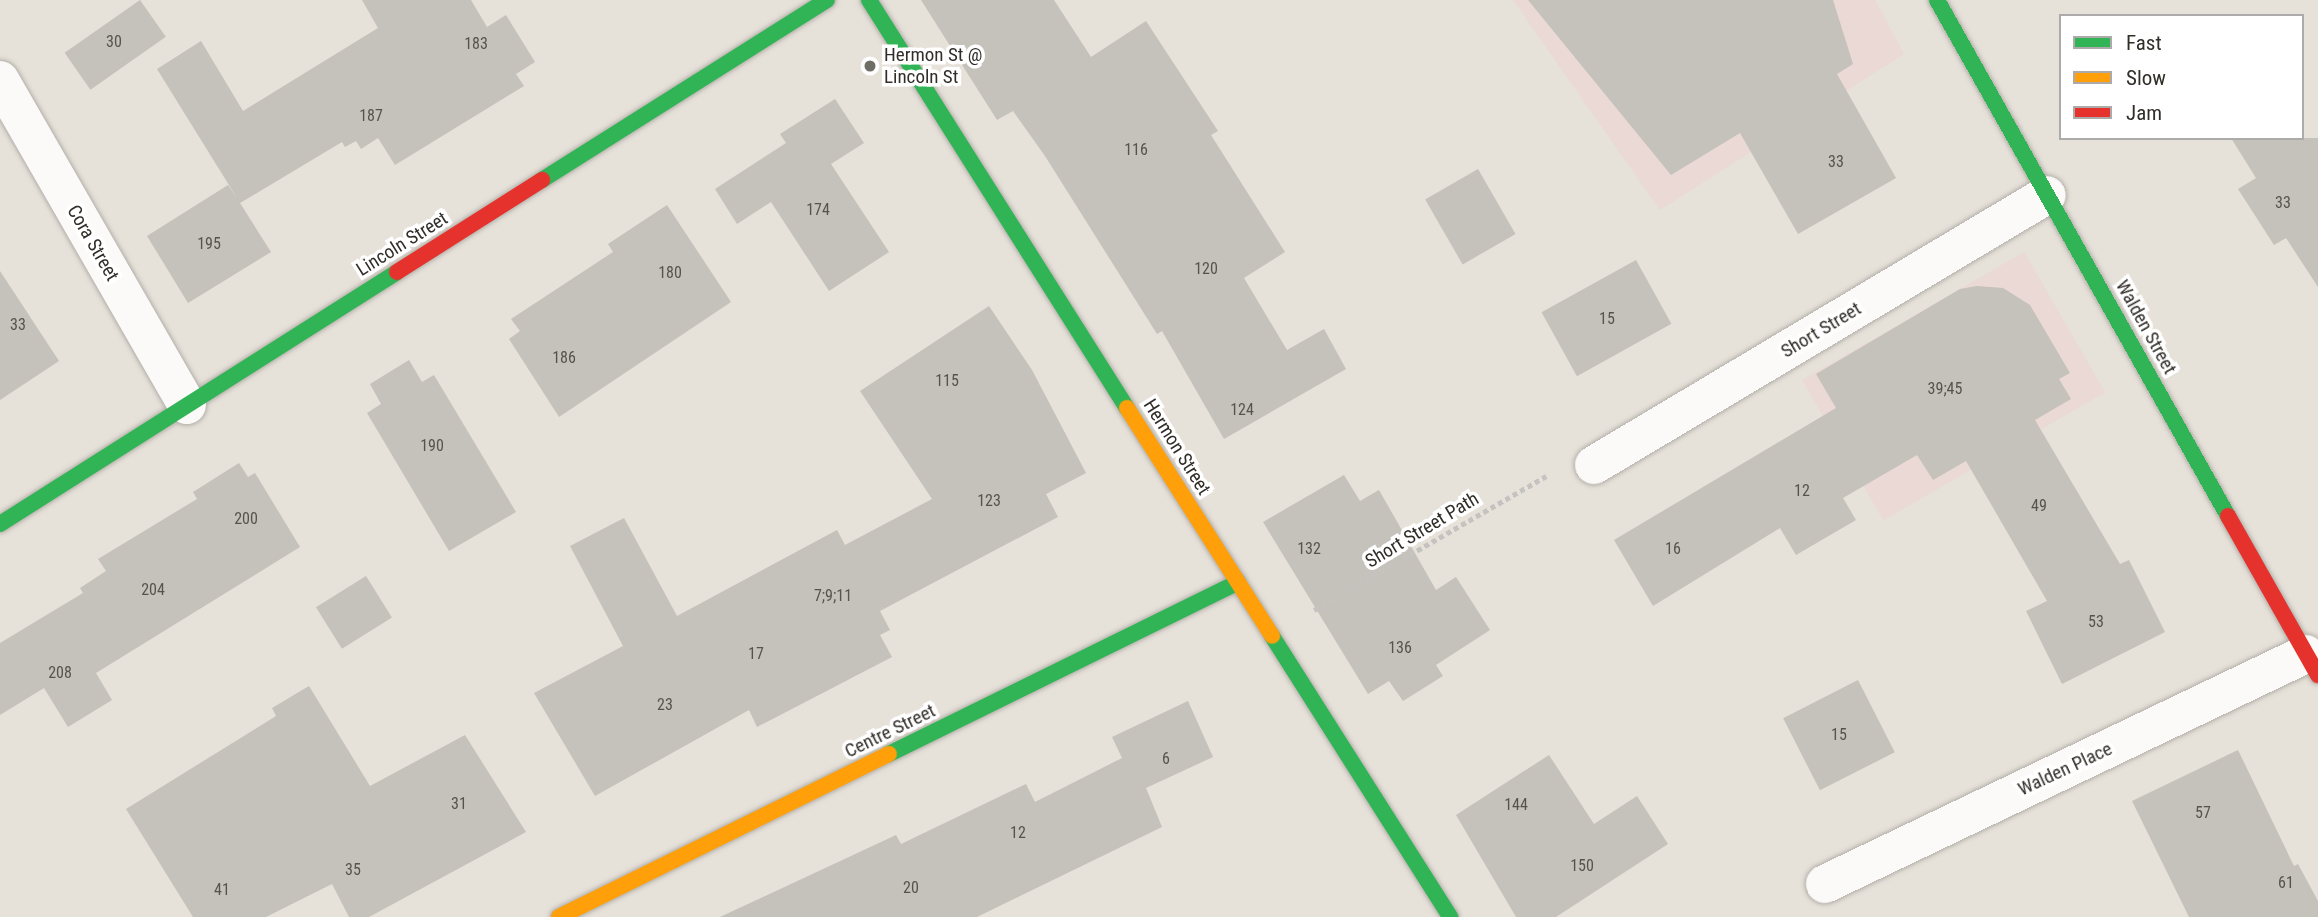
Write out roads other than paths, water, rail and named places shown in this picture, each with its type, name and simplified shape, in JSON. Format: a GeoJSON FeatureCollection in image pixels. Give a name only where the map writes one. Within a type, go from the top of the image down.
{"type":"FeatureCollection","features":[{"type":"Feature","properties":{"kind":"street","name":"Lincoln Street"},"geometry":{"type":"LineString","coordinates":[[0,524],[827,0]]}},
{"type":"Feature","properties":{"kind":"street","name":"Hermon Street"},"geometry":{"type":"LineString","coordinates":[[869,0],[1450,917]]}},
{"type":"Feature","properties":{"kind":"street","name":"Walden Street"},"geometry":{"type":"LineString","coordinates":[[1937,0],[2312,665]]}},
{"type":"Feature","properties":{"kind":"street","name":"Cora Street"},"geometry":{"type":"LineString","coordinates":[[0,80],[187,405]]}},
{"type":"Feature","properties":{"kind":"street","name":"Short Street"},"geometry":{"type":"LineString","coordinates":[[1594,465],[2047,195]]}},
{"type":"Feature","properties":{"kind":"street","name":"Centre Street"},"geometry":{"type":"LineString","coordinates":[[559,917],[1238,582]]}},
{"type":"Feature","properties":{"kind":"street","name":"Walden Place"},"geometry":{"type":"LineString","coordinates":[[1825,884],[2312,665]]}},
{"type":"Feature","properties":{"kind":"place","name":"Hermon St @ Lincoln St"},"geometry":{"type":"Point","coordinates":[870,66]}}]}
